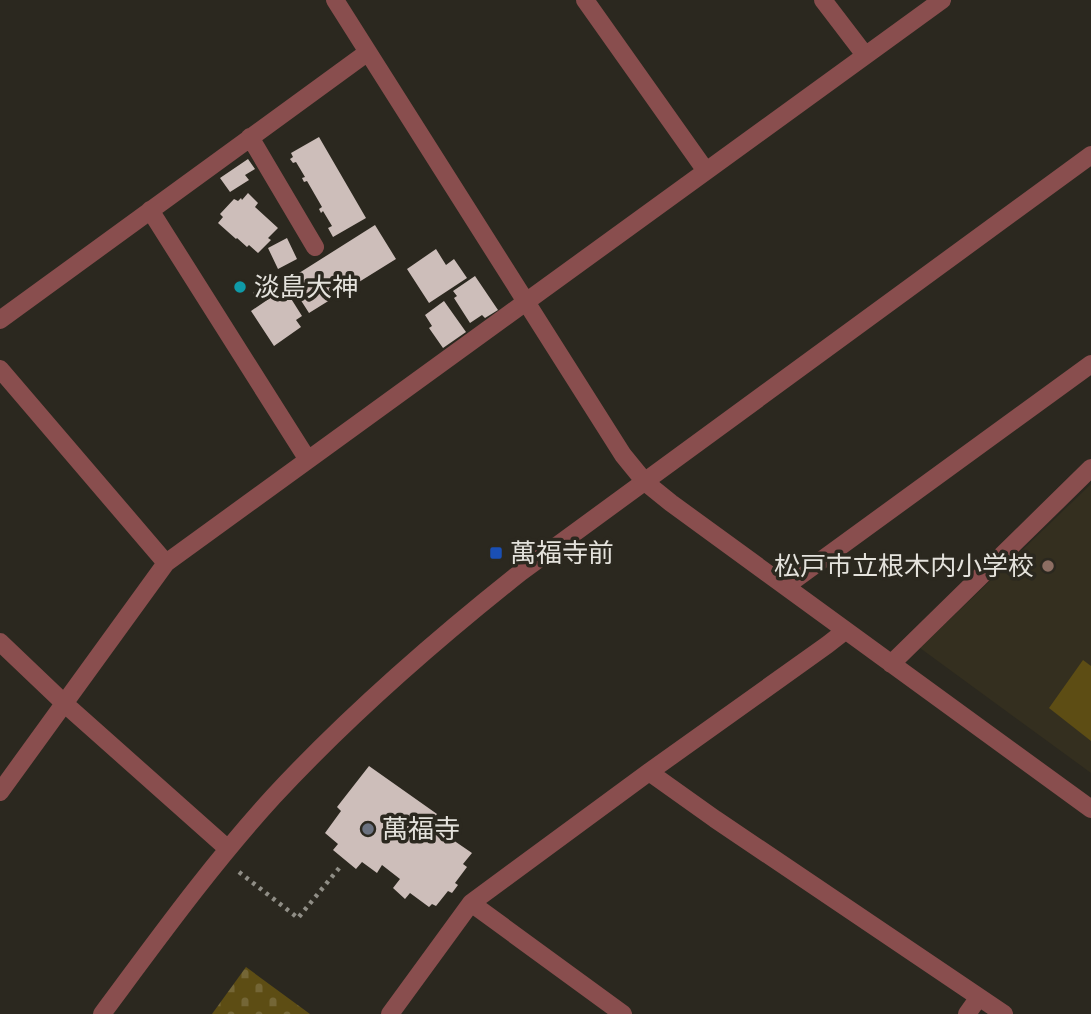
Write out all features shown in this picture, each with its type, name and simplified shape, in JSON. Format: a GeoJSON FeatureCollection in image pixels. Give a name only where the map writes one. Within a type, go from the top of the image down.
{"type":"FeatureCollection","features":[{"type":"Feature","properties":{"kind":"street"},"geometry":{"type":"LineString","coordinates":[[335,0],[623,455],[645,482],[1091,809]]}},
{"type":"Feature","properties":{"kind":"street"},"geometry":{"type":"LineString","coordinates":[[585,0],[706,171]]}},
{"type":"Feature","properties":{"kind":"street"},"geometry":{"type":"LineString","coordinates":[[823,0],[865,55]]}},
{"type":"Feature","properties":{"kind":"street"},"geometry":{"type":"LineString","coordinates":[[0,792],[166,563],[942,0]]}},
{"type":"Feature","properties":{"kind":"street"},"geometry":{"type":"LineString","coordinates":[[0,320],[368,52]]}},
{"type":"Feature","properties":{"kind":"street"},"geometry":{"type":"LineString","coordinates":[[250,136],[315,247]]}},
{"type":"Feature","properties":{"kind":"street"},"geometry":{"type":"LineString","coordinates":[[102,1014],[173,917],[273,797],[313,755],[439,638],[521,572],[1091,155]]}},
{"type":"Feature","properties":{"kind":"street"},"geometry":{"type":"LineString","coordinates":[[150,210],[308,460]]}},
{"type":"Feature","properties":{"kind":"street"},"geometry":{"type":"LineString","coordinates":[[786,586],[1091,364]]}},
{"type":"Feature","properties":{"kind":"street"},"geometry":{"type":"LineString","coordinates":[[0,369],[166,563]]}},
{"type":"Feature","properties":{"kind":"street"},"geometry":{"type":"LineString","coordinates":[[891,664],[1091,468]]}},
{"type":"Feature","properties":{"kind":"street"},"geometry":{"type":"LineString","coordinates":[[390,1014],[471,903],[845,631]]}},
{"type":"Feature","properties":{"kind":"street"},"geometry":{"type":"LineString","coordinates":[[0,642],[65,704],[228,849]]}},
{"type":"Feature","properties":{"kind":"street"},"geometry":{"type":"LineString","coordinates":[[649,772],[715,820],[1004,1014]]}},
{"type":"Feature","properties":{"kind":"street"},"geometry":{"type":"LineString","coordinates":[[471,903],[623,1014]]}},
{"type":"Feature","properties":{"kind":"street"},"geometry":{"type":"LineString","coordinates":[[967,1014],[979,997]]}},
{"type":"Feature","properties":{"kind":"path"},"geometry":{"type":"LineString","coordinates":[[239,873],[298,918],[340,867]]}},
{"type":"Feature","properties":{"kind":"shaded area","name":"松戸市立根木内小学校"},"geometry":{"type":"Polygon","coordinates":[[[1091,484],[1091,773],[920,648],[1091,484]]]}},
{"type":"Feature","properties":{"kind":"green space"},"geometry":{"type":"Polygon","coordinates":[[[1083,660],[1091,666],[1091,741],[1049,708],[1083,660]]]}},
{"type":"Feature","properties":{"kind":"green space"},"geometry":{"type":"Polygon","coordinates":[[[246,967],[310,1014],[212,1014],[246,967]]]}},
{"type":"Feature","properties":{"kind":"building"},"geometry":{"type":"Polygon","coordinates":[[[319,137],[366,218],[333,237],[328,228],[332,226],[319,209],[322,207],[307,181],[304,182],[302,178],[305,177],[296,162],[293,163],[290,159],[293,157],[291,153],[319,137]]]}},
{"type":"Feature","properties":{"kind":"building"},"geometry":{"type":"Polygon","coordinates":[[[248,159],[255,169],[245,175],[249,180],[230,192],[220,178],[248,159]]]}},
{"type":"Feature","properties":{"kind":"building"},"geometry":{"type":"Polygon","coordinates":[[[248,193],[258,203],[255,207],[278,228],[258,253],[218,223],[223,217],[220,214],[234,199],[242,200],[248,193]]]}},
{"type":"Feature","properties":{"kind":"building"},"geometry":{"type":"Polygon","coordinates":[[[375,225],[396,259],[309,313],[288,280],[375,225]]]}},
{"type":"Feature","properties":{"kind":"building"},"geometry":{"type":"Polygon","coordinates":[[[287,238],[297,259],[278,269],[268,248],[287,238]]]}},
{"type":"Feature","properties":{"kind":"building"},"geometry":{"type":"Polygon","coordinates":[[[436,249],[446,265],[454,259],[467,278],[429,303],[407,269],[436,249]]]}},
{"type":"Feature","properties":{"kind":"building"},"geometry":{"type":"Polygon","coordinates":[[[475,276],[498,310],[485,318],[482,315],[470,323],[454,298],[457,296],[453,291],[475,276]]]}},
{"type":"Feature","properties":{"kind":"building"},"geometry":{"type":"Polygon","coordinates":[[[275,278],[280,284],[257,299],[253,293],[275,278]]]}},
{"type":"Feature","properties":{"kind":"building"},"geometry":{"type":"Polygon","coordinates":[[[279,292],[285,301],[290,297],[302,316],[296,320],[301,327],[274,346],[251,311],[279,292]]]}},
{"type":"Feature","properties":{"kind":"building"},"geometry":{"type":"Polygon","coordinates":[[[444,301],[466,332],[443,348],[429,328],[432,326],[425,315],[444,301]]]}},
{"type":"Feature","properties":{"kind":"building"},"geometry":{"type":"Polygon","coordinates":[[[369,766],[437,814],[432,820],[472,853],[463,864],[467,867],[455,883],[458,885],[452,893],[448,891],[436,906],[432,904],[429,907],[410,893],[405,899],[393,888],[400,879],[382,865],[377,873],[362,862],[356,869],[333,850],[338,844],[325,833],[341,811],[337,807],[369,766]]]}},
{"type":"Feature","properties":{"kind":"place","name":"淡島大神"},"geometry":{"type":"Point","coordinates":[240,287]}},
{"type":"Feature","properties":{"kind":"place","name":"萬福寺前"},"geometry":{"type":"Point","coordinates":[496,553]}},
{"type":"Feature","properties":{"kind":"place","name":"松戸市立根木内小学校"},"geometry":{"type":"Point","coordinates":[1048,566]}},
{"type":"Feature","properties":{"kind":"place","name":"萬福寺"},"geometry":{"type":"Point","coordinates":[368,829]}}]}
